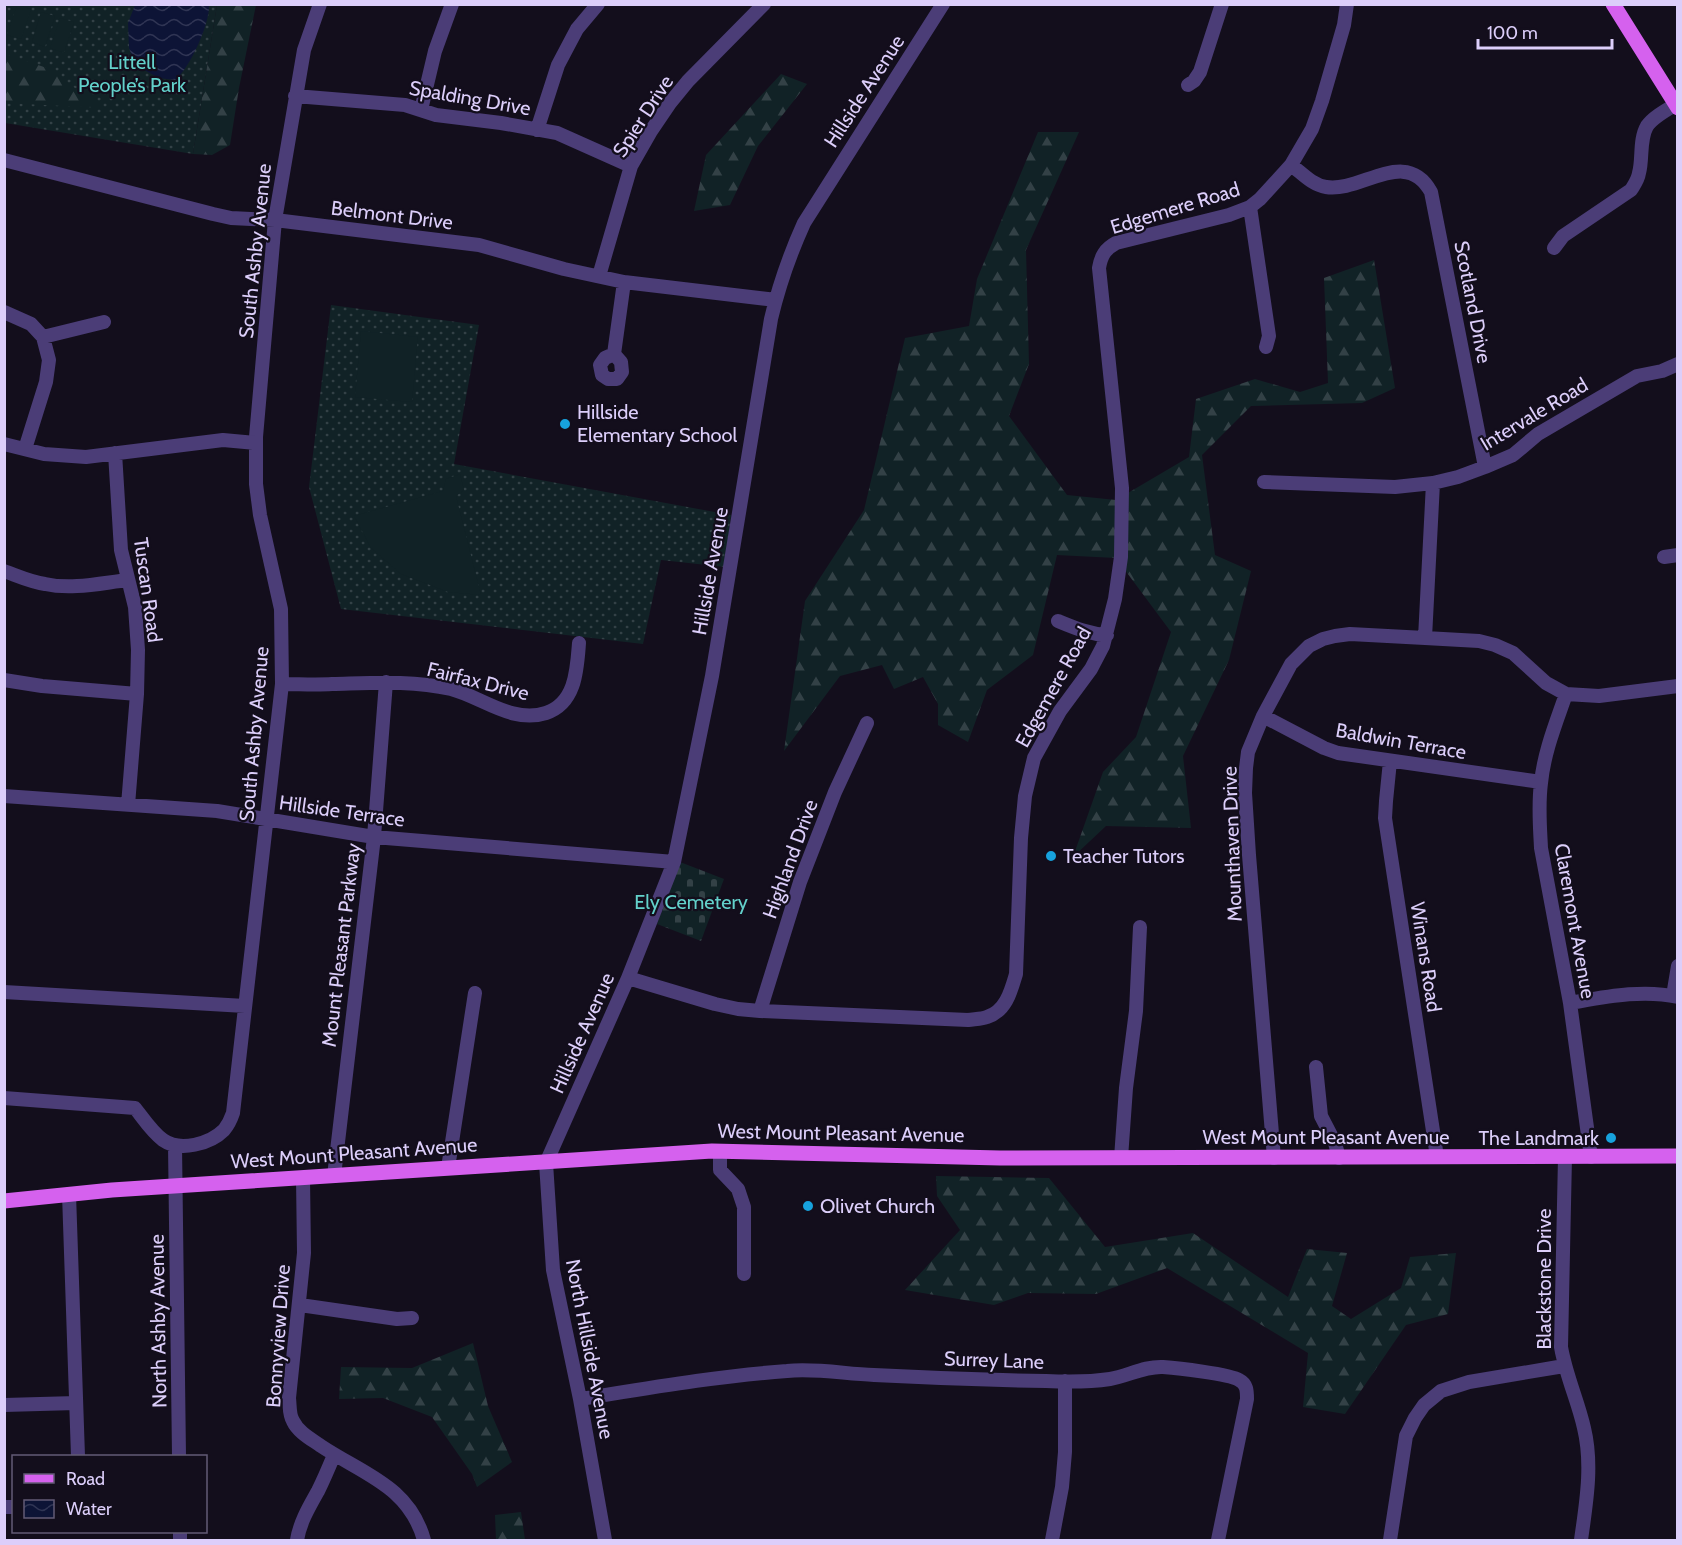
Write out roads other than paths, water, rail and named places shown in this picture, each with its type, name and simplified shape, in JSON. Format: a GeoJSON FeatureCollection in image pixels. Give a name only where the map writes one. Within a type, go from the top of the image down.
{"type":"FeatureCollection","features":[{"type":"Feature","properties":{"kind":"main road"},"geometry":{"type":"LineString","coordinates":[[1613,4],[1677,105]]}},
{"type":"Feature","properties":{"kind":"main road","name":"West Mount Pleasant Avenue"},"geometry":{"type":"LineString","coordinates":[[4,1201],[177,1186],[720,1151],[1000,1158],[1677,1156]]}},
{"type":"Feature","properties":{"kind":"street","name":"South Ashby Avenue"},"geometry":{"type":"LineString","coordinates":[[175,1145],[193,1145],[213,1138],[224,1130],[233,1113],[282,684],[281,609],[260,515],[256,484],[256,443],[275,220],[304,50],[320,4]]}},
{"type":"Feature","properties":{"kind":"street"},"geometry":{"type":"LineString","coordinates":[[421,110],[435,51],[452,4]]}},
{"type":"Feature","properties":{"kind":"street"},"geometry":{"type":"LineString","coordinates":[[537,130],[558,65],[577,29],[598,4]]}},
{"type":"Feature","properties":{"kind":"street","name":"Spier Drive"},"geometry":{"type":"LineString","coordinates":[[599,276],[631,166],[670,103],[688,81],[764,4]]}},
{"type":"Feature","properties":{"kind":"street","name":"Hillside Avenue"},"geometry":{"type":"LineString","coordinates":[[546,1163],[628,978],[674,862],[708,696],[776,300],[790,254],[804,223],[943,4]]}},
{"type":"Feature","properties":{"kind":"street"},"geometry":{"type":"LineString","coordinates":[[1188,85],[1200,72],[1222,4]]}},
{"type":"Feature","properties":{"kind":"street","name":"Edgemere Road"},"geometry":{"type":"LineString","coordinates":[[628,978],[715,1004],[760,1011],[968,1020],[988,1017],[1003,1007],[1016,974],[1021,838],[1025,796],[1034,758],[1060,711],[1091,669],[1103,646],[1115,599],[1121,557],[1122,488],[1099,268],[1100,259],[1108,248],[1116,243],[1228,216],[1250,207],[1260,199],[1291,165],[1312,129],[1344,25],[1347,4]]}},
{"type":"Feature","properties":{"kind":"street","name":"Spalding Drive"},"geometry":{"type":"LineString","coordinates":[[295,96],[405,105],[436,115],[501,123],[557,134],[631,166]]}},
{"type":"Feature","properties":{"kind":"street"},"geometry":{"type":"LineString","coordinates":[[1554,248],[1563,236],[1630,190],[1640,172],[1643,139],[1647,127],[1653,120],[1677,105]]}},
{"type":"Feature","properties":{"kind":"street","name":"Belmont Drive"},"geometry":{"type":"LineString","coordinates":[[4,160],[231,218],[275,220],[479,245],[624,282],[776,300]]}},
{"type":"Feature","properties":{"kind":"street","name":"Scotland Drive"},"geometry":{"type":"LineString","coordinates":[[1291,165],[1317,185],[1328,188],[1341,187],[1400,171],[1417,176],[1428,186],[1485,467]]}},
{"type":"Feature","properties":{"kind":"street"},"geometry":{"type":"LineString","coordinates":[[1250,207],[1269,336],[1266,347]]}},
{"type":"Feature","properties":{"kind":"street"},"geometry":{"type":"LineString","coordinates":[[614,354],[624,282]]}},
{"type":"Feature","properties":{"kind":"street"},"geometry":{"type":"LineString","coordinates":[[4,312],[31,324],[43,337],[49,360],[49,369],[25,449]]}},
{"type":"Feature","properties":{"kind":"street"},"geometry":{"type":"LineString","coordinates":[[43,337],[104,322]]}},
{"type":"Feature","properties":{"kind":"street","name":"Intervale Road"},"geometry":{"type":"LineString","coordinates":[[1264,482],[1395,487],[1434,483],[1458,477],[1513,454],[1538,434],[1637,376],[1662,371],[1677,364]]}},
{"type":"Feature","properties":{"kind":"street"},"geometry":{"type":"LineString","coordinates":[[4,444],[44,454],[86,457],[223,440],[256,443]]}},
{"type":"Feature","properties":{"kind":"street","name":"Tuscan Road"},"geometry":{"type":"LineString","coordinates":[[116,453],[121,550],[135,607],[138,650],[137,694],[128,805]]}},
{"type":"Feature","properties":{"kind":"street"},"geometry":{"type":"LineString","coordinates":[[1425,638],[1434,483]]}},
{"type":"Feature","properties":{"kind":"street"},"geometry":{"type":"LineString","coordinates":[[4,571],[33,582],[56,586],[128,580]]}},
{"type":"Feature","properties":{"kind":"street"},"geometry":{"type":"LineString","coordinates":[[1058,621],[1087,632],[1107,635]]}},
{"type":"Feature","properties":{"kind":"street","name":"Mounthaven Drive"},"geometry":{"type":"LineString","coordinates":[[1274,1158],[1245,793],[1248,752],[1263,716],[1291,664],[1309,646],[1323,639],[1350,634],[1479,641],[1514,653],[1546,683],[1566,694],[1599,696],[1677,686]]}},
{"type":"Feature","properties":{"kind":"street","name":"Fairfax Drive"},"geometry":{"type":"LineString","coordinates":[[282,684],[386,682],[429,686],[471,696],[505,712],[517,715],[546,713],[556,708],[573,686],[579,643]]}},
{"type":"Feature","properties":{"kind":"street"},"geometry":{"type":"LineString","coordinates":[[4,680],[42,686],[137,694]]}},
{"type":"Feature","properties":{"kind":"street","name":"Mount Pleasant Parkway"},"geometry":{"type":"LineString","coordinates":[[334,1176],[374,837],[386,682]]}},
{"type":"Feature","properties":{"kind":"street","name":"Claremont Avenue"},"geometry":{"type":"LineString","coordinates":[[1566,694],[1551,736],[1541,782],[1541,848],[1570,1004],[1591,1157]]}},
{"type":"Feature","properties":{"kind":"street","name":"Baldwin Terrace"},"geometry":{"type":"LineString","coordinates":[[1263,716],[1338,753],[1541,782]]}},
{"type":"Feature","properties":{"kind":"street","name":"Highland Drive"},"geometry":{"type":"LineString","coordinates":[[760,1011],[800,882],[835,792],[867,723]]}},
{"type":"Feature","properties":{"kind":"street","name":"Winans Road"},"geometry":{"type":"LineString","coordinates":[[1390,761],[1385,818],[1437,1157]]}},
{"type":"Feature","properties":{"kind":"street","name":"Hillside Terrace"},"geometry":{"type":"LineString","coordinates":[[4,796],[217,811],[374,837],[674,862]]}},
{"type":"Feature","properties":{"kind":"street"},"geometry":{"type":"LineString","coordinates":[[1121,1158],[1126,1088],[1136,1011],[1140,927]]}},
{"type":"Feature","properties":{"kind":"street"},"geometry":{"type":"LineString","coordinates":[[1570,1004],[1610,996],[1659,994],[1675,997],[1677,966]]}},
{"type":"Feature","properties":{"kind":"street"},"geometry":{"type":"LineString","coordinates":[[4,992],[245,1006]]}},
{"type":"Feature","properties":{"kind":"street"},"geometry":{"type":"LineString","coordinates":[[448,1168],[475,993]]}},
{"type":"Feature","properties":{"kind":"street"},"geometry":{"type":"LineString","coordinates":[[1316,1067],[1322,1116],[1335,1143],[1339,1158]]}},
{"type":"Feature","properties":{"kind":"street"},"geometry":{"type":"LineString","coordinates":[[4,1098],[135,1108],[161,1139],[175,1145]]}},
{"type":"Feature","properties":{"kind":"street","name":"North Ashby Avenue"},"geometry":{"type":"LineString","coordinates":[[175,1145],[179,1455]]}},
{"type":"Feature","properties":{"kind":"street"},"geometry":{"type":"LineString","coordinates":[[720,1151],[720,1170],[738,1189],[744,1207],[744,1274]]}},
{"type":"Feature","properties":{"kind":"street","name":"Blackstone Drive"},"geometry":{"type":"LineString","coordinates":[[1565,1157],[1561,1347],[1564,1366],[1585,1429],[1588,1489],[1581,1540]]}},
{"type":"Feature","properties":{"kind":"street","name":"North Hillside Avenue"},"geometry":{"type":"LineString","coordinates":[[546,1163],[553,1270],[580,1399],[604,1540]]}},
{"type":"Feature","properties":{"kind":"street","name":"Bonnyview Drive"},"geometry":{"type":"LineString","coordinates":[[303,1178],[304,1253],[290,1392],[292,1421],[299,1429],[334,1455],[383,1483],[394,1492],[410,1509],[424,1540]]}},
{"type":"Feature","properties":{"kind":"street"},"geometry":{"type":"LineString","coordinates":[[69,1194],[78,1455]]}},
{"type":"Feature","properties":{"kind":"street"},"geometry":{"type":"LineString","coordinates":[[300,1305],[397,1319],[412,1318]]}},
{"type":"Feature","properties":{"kind":"street"},"geometry":{"type":"LineString","coordinates":[[1390,1540],[1406,1436],[1424,1405],[1441,1391],[1469,1382],[1564,1366]]}},
{"type":"Feature","properties":{"kind":"street","name":"Surrey Lane"},"geometry":{"type":"LineString","coordinates":[[580,1399],[788,1370],[820,1370],[857,1375],[1065,1381],[1107,1380],[1145,1368],[1162,1367],[1221,1374],[1238,1378],[1247,1390],[1247,1400],[1218,1540]]}},
{"type":"Feature","properties":{"kind":"street"},"geometry":{"type":"LineString","coordinates":[[1052,1540],[1064,1475],[1065,1381]]}},
{"type":"Feature","properties":{"kind":"street"},"geometry":{"type":"LineString","coordinates":[[4,1405],[76,1403]]}},
{"type":"Feature","properties":{"kind":"street"},"geometry":{"type":"LineString","coordinates":[[297,1540],[307,1510],[334,1455]]}},
{"type":"Feature","properties":{"kind":"water"},"geometry":{"type":"Polygon","coordinates":[[[135,5],[209,5],[206,23],[198,45],[187,66],[175,80],[159,78],[135,65],[129,48],[128,23],[135,5]]]}},
{"type":"Feature","properties":{"kind":"place","name":"Hillside Elementary School"},"geometry":{"type":"Point","coordinates":[565,424]}},
{"type":"Feature","properties":{"kind":"place","name":"Teacher Tutors"},"geometry":{"type":"Point","coordinates":[1051,856]}},
{"type":"Feature","properties":{"kind":"place","name":"The Landmark"},"geometry":{"type":"Point","coordinates":[1611,1138]}},
{"type":"Feature","properties":{"kind":"place","name":"Olivet Church"},"geometry":{"type":"Point","coordinates":[808,1206]}},
{"type":"Feature","properties":{"kind":"park label","name":"Littell People’s Park"},"geometry":{"type":"Point","coordinates":[132,74]}},
{"type":"Feature","properties":{"kind":"park label","name":"Ely Cemetery"},"geometry":{"type":"Point","coordinates":[691,902]}}]}
